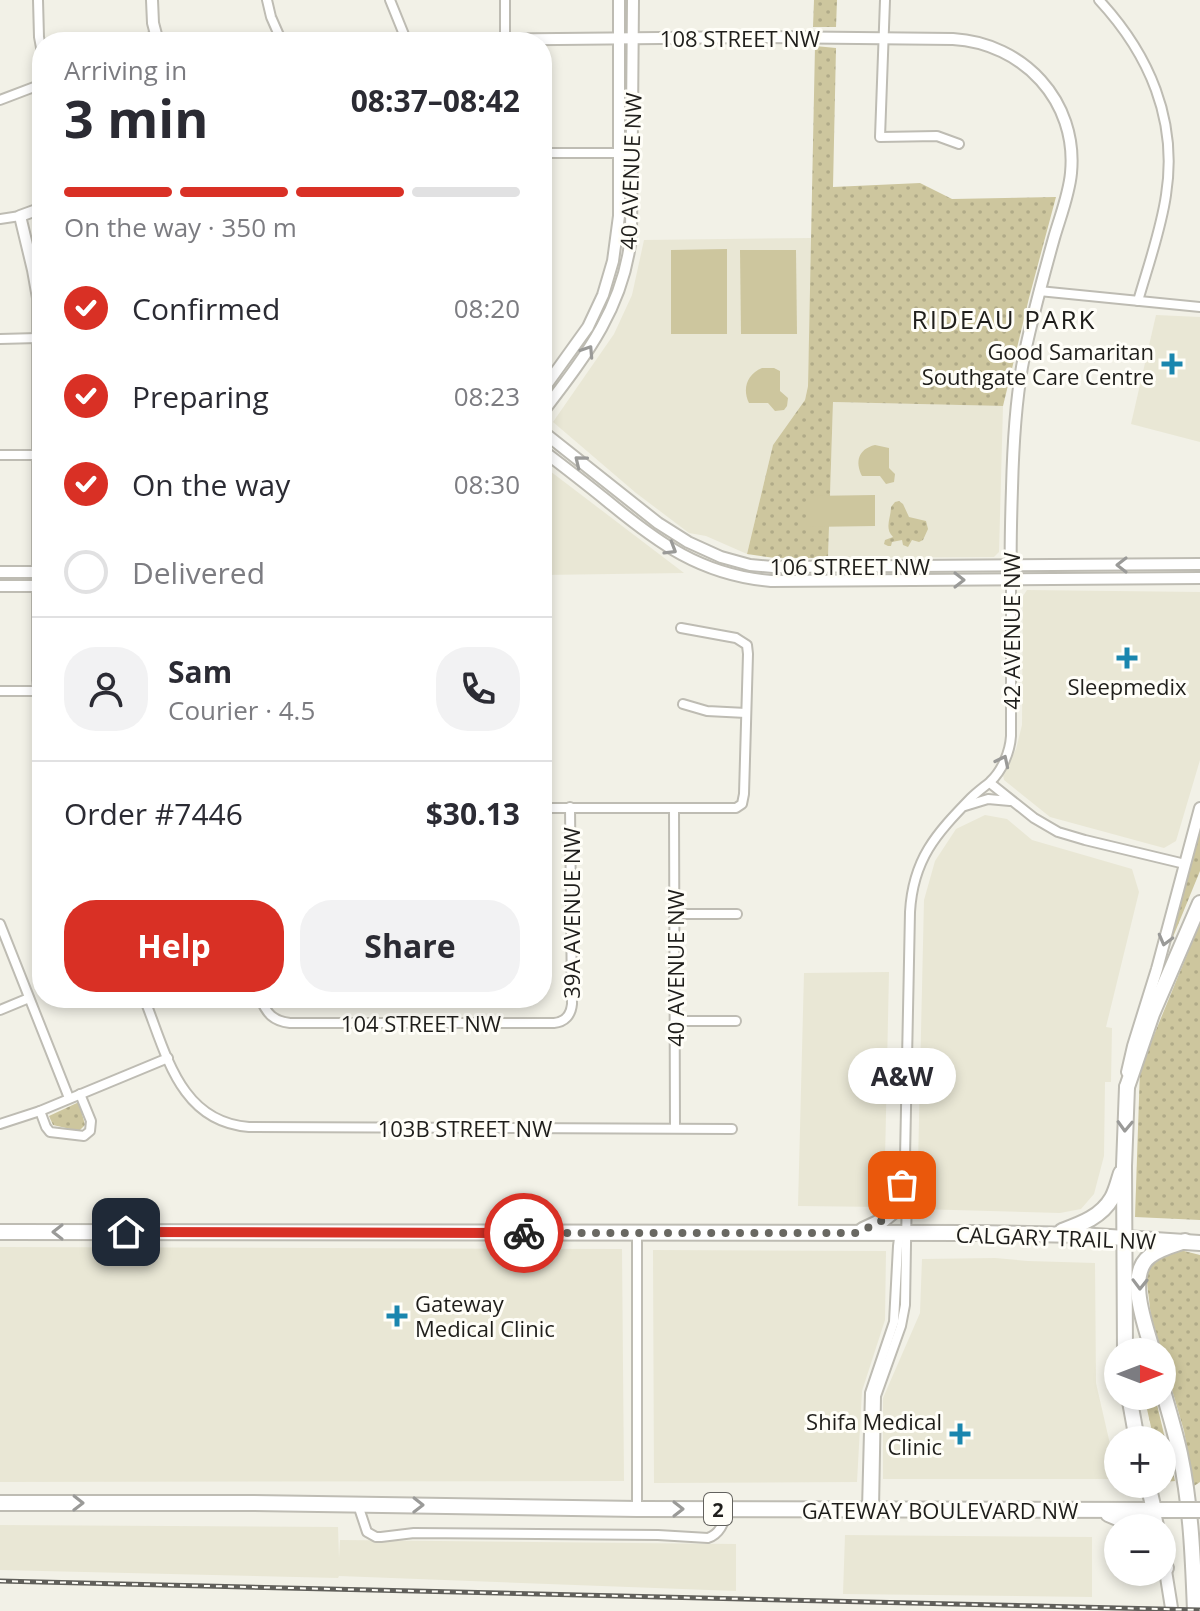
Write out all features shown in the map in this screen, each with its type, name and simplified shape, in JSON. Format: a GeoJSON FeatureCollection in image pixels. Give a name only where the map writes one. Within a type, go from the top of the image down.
{"type":"FeatureCollection","features":[{"type":"Feature","properties":{"kind":"highway"},"geometry":{"type":"LineString","coordinates":[[1125,1338],[1127,1087],[1152,1014],[1200,903]]}},
{"type":"Feature","properties":{"kind":"highway"},"geometry":{"type":"LineString","coordinates":[[1053,1234],[1088,1220],[1104,1208],[1112,1199],[1124,1166]]}},
{"type":"Feature","properties":{"kind":"highway"},"geometry":{"type":"LineString","coordinates":[[857,1233],[880,1222],[892,1212],[903,1178]]}},
{"type":"Feature","properties":{"kind":"highway","name":"CALGARY TRAIL NW"},"geometry":{"type":"LineString","coordinates":[[0,1232],[1053,1234],[1193,1242]]}},
{"type":"Feature","properties":{"kind":"highway"},"geometry":{"type":"LineString","coordinates":[[1149,1338],[1138,1284],[1142,1264],[1152,1254],[1193,1242]]}},
{"type":"Feature","properties":{"kind":"highway"},"geometry":{"type":"LineString","coordinates":[[1168,1410],[1181,1456],[1193,1542],[1195,1611]]}},
{"type":"Feature","properties":{"kind":"highway"},"geometry":{"type":"LineString","coordinates":[[1151,1498],[1154,1510]]}},
{"type":"Feature","properties":{"kind":"highway","name":"GATEWAY BOULEVARD NW"},"geometry":{"type":"LineString","coordinates":[[0,1503],[1200,1510]]}},
{"type":"Feature","properties":{"kind":"highway"},"geometry":{"type":"LineString","coordinates":[[1096,1510],[1106,1514]]}},
{"type":"Feature","properties":{"kind":"main road"},"geometry":{"type":"LineString","coordinates":[[1154,1510],[1155,1514]]}},
{"type":"Feature","properties":{"kind":"main road"},"geometry":{"type":"LineString","coordinates":[[1168,1586],[1172,1611]]}},
{"type":"Feature","properties":{"kind":"street"},"geometry":{"type":"LineString","coordinates":[[38,0],[39,32]]}},
{"type":"Feature","properties":{"kind":"street"},"geometry":{"type":"LineString","coordinates":[[152,0],[155,32]]}},
{"type":"Feature","properties":{"kind":"street"},"geometry":{"type":"LineString","coordinates":[[267,0],[278,32]]}},
{"type":"Feature","properties":{"kind":"street"},"geometry":{"type":"LineString","coordinates":[[390,0],[403,32]]}},
{"type":"Feature","properties":{"kind":"street"},"geometry":{"type":"LineString","coordinates":[[505,0],[505,32]]}},
{"type":"Feature","properties":{"kind":"street","name":"40 AVENUE NW"},"geometry":{"type":"LineString","coordinates":[[552,377],[588,327],[607,284],[618,232],[619,0]]}},
{"type":"Feature","properties":{"kind":"street","name":"40 AVENUE NW"},"geometry":{"type":"LineString","coordinates":[[552,400],[579,366],[609,317],[630,248],[633,0]]}},
{"type":"Feature","properties":{"kind":"street"},"geometry":{"type":"LineString","coordinates":[[885,0],[880,137],[937,136],[959,144]]}},
{"type":"Feature","properties":{"kind":"street"},"geometry":{"type":"LineString","coordinates":[[1099,0],[1138,49],[1160,99],[1167,139],[1168,176],[1163,209],[1138,301]]}},
{"type":"Feature","properties":{"kind":"street","name":"108 STREET NW"},"geometry":{"type":"LineString","coordinates":[[552,40],[953,39],[983,43],[1004,52],[1034,73]]}},
{"type":"Feature","properties":{"kind":"street","name":"42 AVENUE NW"},"geometry":{"type":"LineString","coordinates":[[903,1233],[912,887],[918,867],[939,833],[997,773],[1007,754],[1011,736],[1010,565],[1016,406],[1039,291],[1068,190],[1071,157],[1059,108],[1034,73]]}},
{"type":"Feature","properties":{"kind":"street"},"geometry":{"type":"LineString","coordinates":[[0,100],[32,88]]}},
{"type":"Feature","properties":{"kind":"street"},"geometry":{"type":"LineString","coordinates":[[552,153],[633,153]]}},
{"type":"Feature","properties":{"kind":"street"},"geometry":{"type":"LineString","coordinates":[[0,219],[32,212]]}},
{"type":"Feature","properties":{"kind":"street"},"geometry":{"type":"LineString","coordinates":[[20,216],[32,267]]}},
{"type":"Feature","properties":{"kind":"street"},"geometry":{"type":"LineString","coordinates":[[1039,291],[1200,307]]}},
{"type":"Feature","properties":{"kind":"street"},"geometry":{"type":"LineString","coordinates":[[0,339],[32,338]]}},
{"type":"Feature","properties":{"kind":"street","name":"106 STREET NW"},"geometry":{"type":"LineString","coordinates":[[552,439],[658,523],[706,551],[736,562],[773,567],[1200,564]]}},
{"type":"Feature","properties":{"kind":"street"},"geometry":{"type":"LineString","coordinates":[[0,455],[32,455]]}},
{"type":"Feature","properties":{"kind":"street","name":"106 STREET NW"},"geometry":{"type":"LineString","coordinates":[[552,458],[661,543],[692,561],[724,573],[771,581],[1199,578]]}},
{"type":"Feature","properties":{"kind":"street"},"geometry":{"type":"LineString","coordinates":[[0,572],[32,572]]}},
{"type":"Feature","properties":{"kind":"street"},"geometry":{"type":"LineString","coordinates":[[0,586],[32,586]]}},
{"type":"Feature","properties":{"kind":"street"},"geometry":{"type":"LineString","coordinates":[[552,808],[740,806],[744,794],[747,645],[736,638],[681,628]]}},
{"type":"Feature","properties":{"kind":"street"},"geometry":{"type":"LineString","coordinates":[[0,691],[32,691]]}},
{"type":"Feature","properties":{"kind":"street"},"geometry":{"type":"LineString","coordinates":[[683,704],[707,711],[746,713]]}},
{"type":"Feature","properties":{"kind":"street"},"geometry":{"type":"LineString","coordinates":[[990,783],[1063,834],[1185,864]]}},
{"type":"Feature","properties":{"kind":"street"},"geometry":{"type":"LineString","coordinates":[[962,808],[988,799],[1015,803]]}},
{"type":"Feature","properties":{"kind":"street","name":"39A AVENUE NW"},"geometry":{"type":"LineString","coordinates":[[567,1018],[572,1009],[570,807]]}},
{"type":"Feature","properties":{"kind":"street","name":"40 AVENUE NW"},"geometry":{"type":"LineString","coordinates":[[674,808],[675,1128]]}},
{"type":"Feature","properties":{"kind":"street"},"geometry":{"type":"LineString","coordinates":[[1127,1087],[1128,1062],[1157,969],[1200,808]]}},
{"type":"Feature","properties":{"kind":"street"},"geometry":{"type":"LineString","coordinates":[[675,914],[737,914]]}},
{"type":"Feature","properties":{"kind":"street"},"geometry":{"type":"LineString","coordinates":[[0,924],[32,1006]]}},
{"type":"Feature","properties":{"kind":"street"},"geometry":{"type":"LineString","coordinates":[[0,1010],[29,998]]}},
{"type":"Feature","properties":{"kind":"street"},"geometry":{"type":"LineString","coordinates":[[33,1008],[69,1098]]}},
{"type":"Feature","properties":{"kind":"street"},"geometry":{"type":"LineString","coordinates":[[0,1124],[40,1111],[168,1058],[148,1008]]}},
{"type":"Feature","properties":{"kind":"street","name":"104 STREET NW"},"geometry":{"type":"LineString","coordinates":[[265,1008],[274,1019],[290,1023],[559,1023],[567,1018]]}},
{"type":"Feature","properties":{"kind":"street"},"geometry":{"type":"LineString","coordinates":[[675,1021],[736,1021]]}},
{"type":"Feature","properties":{"kind":"street","name":"103B STREET NW"},"geometry":{"type":"LineString","coordinates":[[168,1058],[180,1085],[201,1109],[228,1123],[249,1127],[732,1129]]}},
{"type":"Feature","properties":{"kind":"street"},"geometry":{"type":"LineString","coordinates":[[40,1111],[50,1132],[80,1136],[88,1134],[91,1121],[80,1094]]}},
{"type":"Feature","properties":{"kind":"street","name":"42 AVENUE NW"},"geometry":{"type":"LineString","coordinates":[[871,1509],[870,1393],[894,1322],[898,1246],[903,1233],[907,1186],[903,1178]]}},
{"type":"Feature","properties":{"kind":"street"},"geometry":{"type":"LineString","coordinates":[[637,1233],[637,1509]]}},
{"type":"Feature","properties":{"kind":"street"},"geometry":{"type":"LineString","coordinates":[[358,1505],[364,1528],[376,1537],[414,1533],[708,1538],[719,1531],[728,1509]]}},
{"type":"Feature","properties":{"kind":"shaded area"},"geometry":{"type":"Polygon","coordinates":[[[814,0],[837,0],[836,27],[813,27],[814,0]]]}},
{"type":"Feature","properties":{"kind":"shaded area","name":"RIDEAU PARK"},"geometry":{"type":"Polygon","coordinates":[[[815,46],[836,48],[833,187],[920,183],[952,199],[1056,197],[1003,406],[833,402],[828,558],[775,558],[747,554],[773,445],[805,400],[808,386],[815,46]]]}},
{"type":"Feature","properties":{"kind":"shaded area"},"geometry":{"type":"Polygon","coordinates":[[[812,238],[808,386],[805,400],[773,445],[747,554],[706,536],[689,533],[636,493],[553,422],[614,334],[632,295],[644,240],[812,238]]]}},
{"type":"Feature","properties":{"kind":"shaded area"},"geometry":{"type":"Polygon","coordinates":[[[727,249],[727,334],[671,334],[671,250],[727,249]]]}},
{"type":"Feature","properties":{"kind":"shaded area"},"geometry":{"type":"Polygon","coordinates":[[[740,250],[796,250],[797,334],[741,334],[740,250]]]}},
{"type":"Feature","properties":{"kind":"shaded area","name":"Good Samaritan Southgate Care Centre"},"geometry":{"type":"Polygon","coordinates":[[[1156,315],[1200,317],[1200,442],[1131,424],[1156,315]]]}},
{"type":"Feature","properties":{"kind":"shaded area"},"geometry":{"type":"Polygon","coordinates":[[[762,368],[780,371],[780,391],[788,398],[784,410],[775,411],[768,403],[749,403],[747,382],[762,368]]]}},
{"type":"Feature","properties":{"kind":"shaded area"},"geometry":{"type":"Polygon","coordinates":[[[833,402],[1003,406],[999,552],[994,557],[828,558],[833,402]]]}},
{"type":"Feature","properties":{"kind":"shaded area"},"geometry":{"type":"Polygon","coordinates":[[[875,445],[889,448],[889,468],[895,474],[894,482],[886,484],[880,476],[862,476],[860,457],[875,445]]]}},
{"type":"Feature","properties":{"kind":"shaded area"},"geometry":{"type":"Polygon","coordinates":[[[552,473],[684,573],[552,575],[552,473]]]}},
{"type":"Feature","properties":{"kind":"shaded area"},"geometry":{"type":"Polygon","coordinates":[[[875,495],[875,526],[809,527],[809,496],[875,495]]]}},
{"type":"Feature","properties":{"kind":"shaded area"},"geometry":{"type":"Polygon","coordinates":[[[899,501],[909,517],[926,521],[928,529],[923,540],[912,540],[908,547],[903,545],[902,540],[892,542],[891,546],[884,544],[885,540],[893,537],[888,526],[891,507],[899,501]]]}},
{"type":"Feature","properties":{"kind":"shaded area"},"geometry":{"type":"Polygon","coordinates":[[[1027,590],[1200,592],[1200,760],[1176,841],[1164,848],[1050,817],[1004,780],[1003,775],[1016,749],[1022,725],[1023,596],[1027,590]]]}},
{"type":"Feature","properties":{"kind":"shaded area"},"geometry":{"type":"Polygon","coordinates":[[[985,815],[1007,819],[1032,840],[1132,869],[1139,892],[1106,1027],[1112,1028],[1111,1082],[1105,1082],[1104,1156],[1094,1194],[1081,1209],[1060,1213],[917,1209],[924,900],[935,861],[956,829],[985,815]]]}},
{"type":"Feature","properties":{"kind":"shaded area"},"geometry":{"type":"Polygon","coordinates":[[[1200,828],[1200,871],[1164,959],[1200,828]]]}},
{"type":"Feature","properties":{"kind":"shaded area"},"geometry":{"type":"Polygon","coordinates":[[[1200,923],[1200,1220],[1135,1217],[1140,1069],[1200,923]]]}},
{"type":"Feature","properties":{"kind":"shaded area"},"geometry":{"type":"Polygon","coordinates":[[[889,972],[884,1207],[798,1206],[804,973],[889,972]]]}},
{"type":"Feature","properties":{"kind":"shaded area"},"geometry":{"type":"Polygon","coordinates":[[[79,1102],[85,1125],[79,1131],[53,1125],[49,1116],[79,1102]]]}},
{"type":"Feature","properties":{"kind":"shaded area"},"geometry":{"type":"Polygon","coordinates":[[[0,1247],[622,1249],[624,1481],[0,1482],[0,1247]]]}},
{"type":"Feature","properties":{"kind":"shaded area"},"geometry":{"type":"Polygon","coordinates":[[[1176,1249],[1200,1255],[1200,1482],[1194,1486],[1176,1403],[1176,1338],[1157,1338],[1151,1317],[1146,1274],[1155,1260],[1176,1249]]]}},
{"type":"Feature","properties":{"kind":"shaded area"},"geometry":{"type":"Polygon","coordinates":[[[653,1250],[886,1251],[885,1320],[862,1391],[857,1482],[654,1483],[653,1250]]]}},
{"type":"Feature","properties":{"kind":"shaded area"},"geometry":{"type":"Polygon","coordinates":[[[995,1258],[1095,1263],[1096,1383],[1106,1426],[1104,1479],[883,1479],[883,1398],[920,1313],[922,1259],[995,1258]]]}},
{"type":"Feature","properties":{"kind":"shaded area"},"geometry":{"type":"Polygon","coordinates":[[[1147,1410],[1158,1410],[1162,1426],[1151,1426],[1147,1410]]]}},
{"type":"Feature","properties":{"kind":"shaded area"},"geometry":{"type":"Polygon","coordinates":[[[0,1525],[338,1527],[339,1558],[340,1540],[736,1544],[736,1591],[339,1576],[0,1570],[0,1525]]]}},
{"type":"Feature","properties":{"kind":"shaded area"},"geometry":{"type":"Polygon","coordinates":[[[845,1535],[1092,1537],[1092,1597],[843,1594],[845,1535]]]}},
{"type":"Feature","properties":{"kind":"railway"},"geometry":{"type":"LineString","coordinates":[[0,1581],[1200,1610]]}},
{"type":"Feature","properties":{"kind":"way so far"},"geometry":{"type":"LineString","coordinates":[[524,1233],[857,1233],[885,1219],[892,1212],[902,1185]]}},
{"type":"Feature","properties":{"kind":"place","name":"Good Samaritan Southgate Care Centre"},"geometry":{"type":"Point","coordinates":[1172,364]}},
{"type":"Feature","properties":{"kind":"place","name":"Sleepmedix"},"geometry":{"type":"Point","coordinates":[1127,658]}},
{"type":"Feature","properties":{"kind":"place","name":"A&W"},"geometry":{"type":"Point","coordinates":[902,1185]}},
{"type":"Feature","properties":{"kind":"place","name":"Gateway Medical Clinic"},"geometry":{"type":"Point","coordinates":[397,1316]}},
{"type":"Feature","properties":{"kind":"place","name":"Shifa Medical Clinic"},"geometry":{"type":"Point","coordinates":[960,1434]}},
{"type":"Feature","properties":{"kind":"district","name":"RIDEAU PARK"},"geometry":{"type":"Point","coordinates":[1004,319]}},
{"type":"Feature","properties":{"kind":"route"},"geometry":{"type":"LineString","coordinates":[[126,1232],[524,1233]]}}]}
